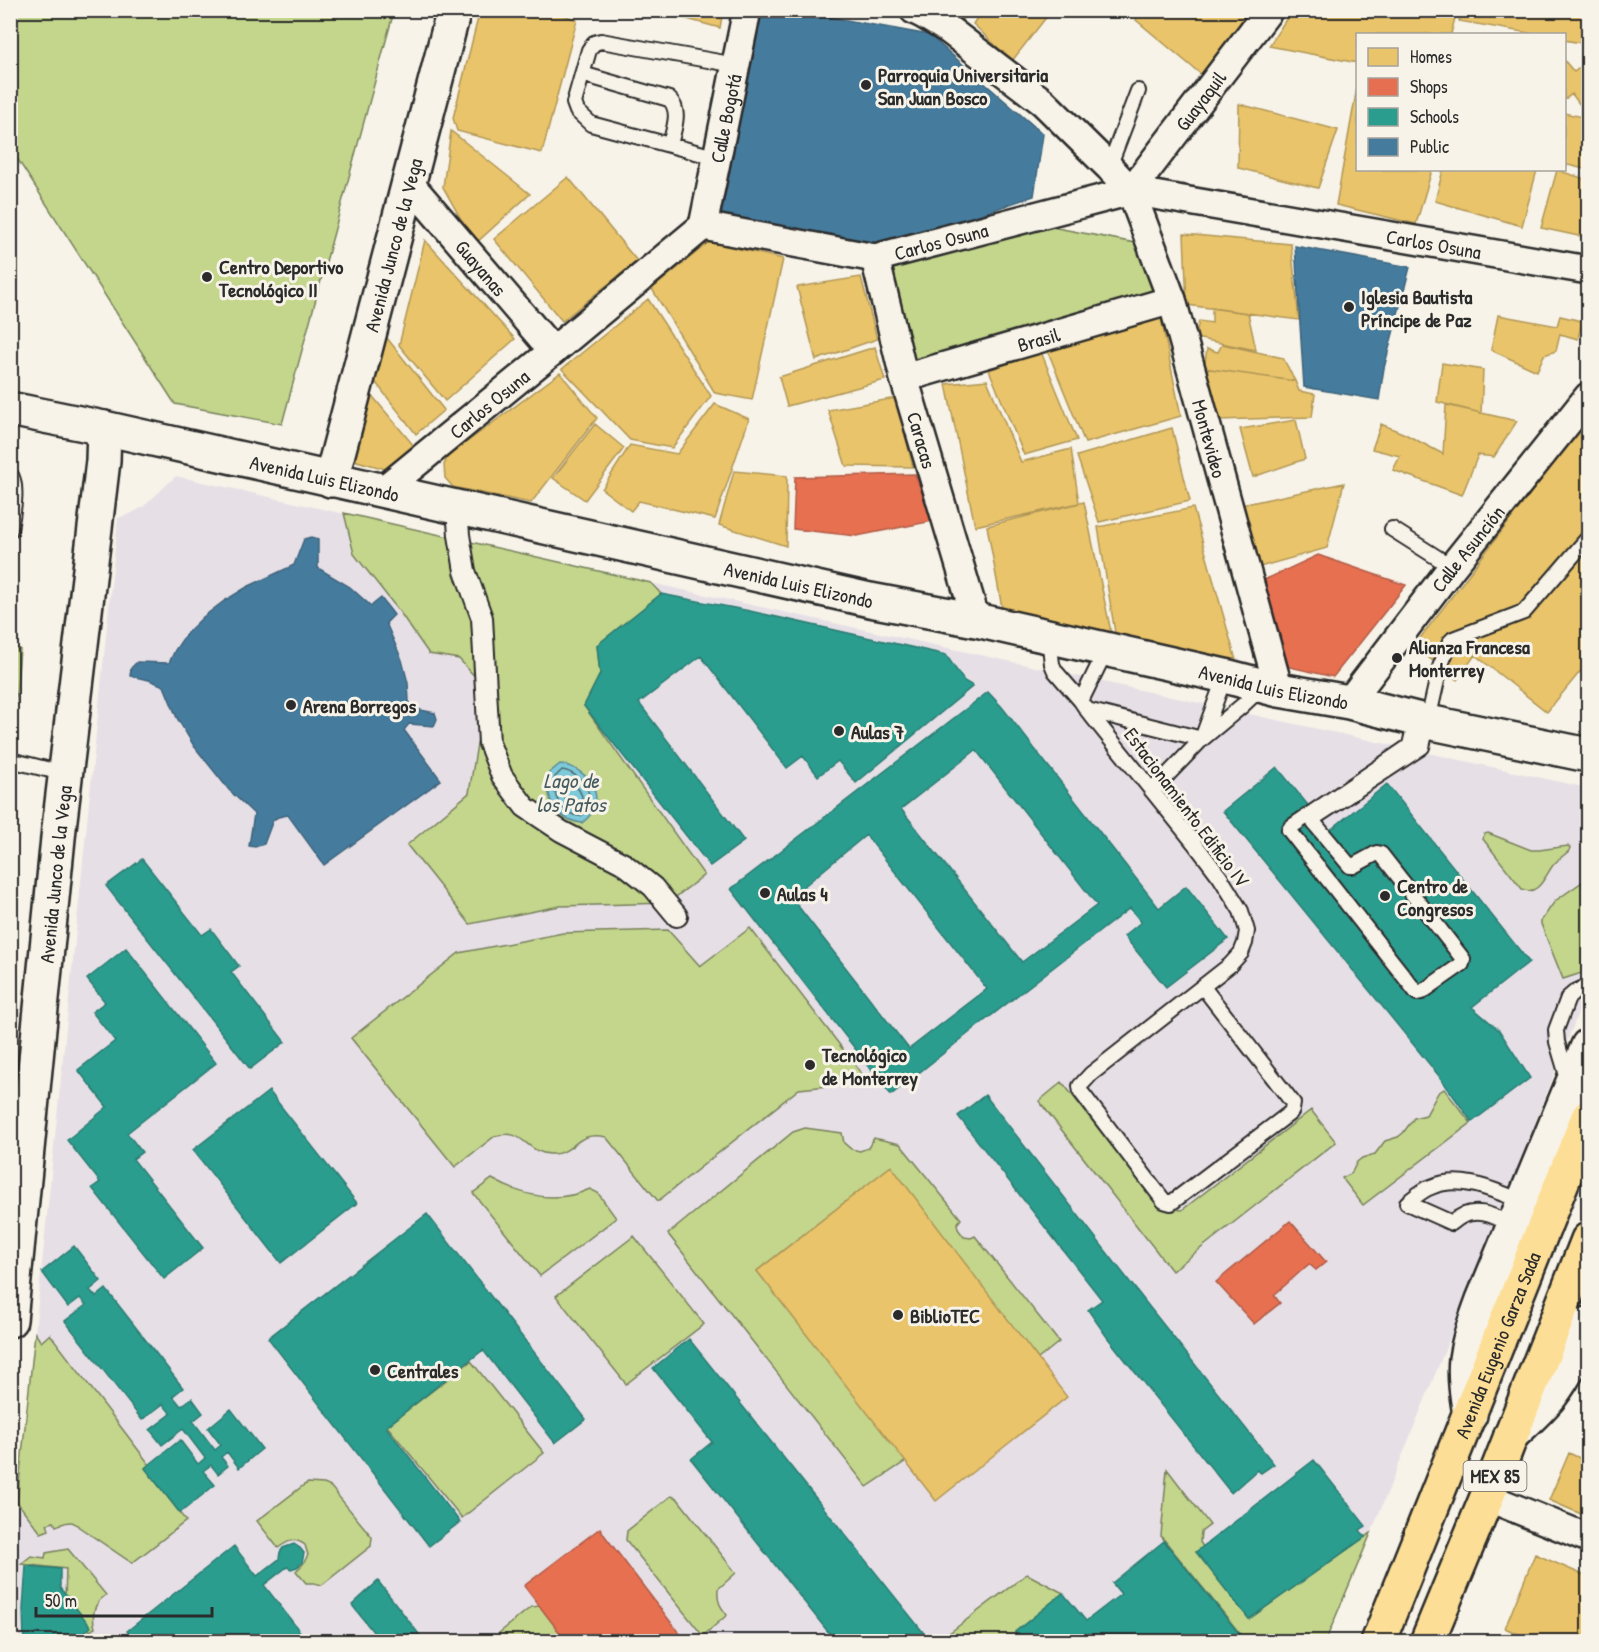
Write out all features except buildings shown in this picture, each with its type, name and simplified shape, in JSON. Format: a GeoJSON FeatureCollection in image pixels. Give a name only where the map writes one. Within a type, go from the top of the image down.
{"type":"FeatureCollection","features":[{"type":"Feature","properties":{"kind":"highway","name":"Avenida Eugenio Garza Sada"},"geometry":{"type":"LineString","coordinates":[[1378,1641],[1588,1117]]}},
{"type":"Feature","properties":{"kind":"highway","name":"MEX 85"},"geometry":{"type":"LineString","coordinates":[[1427,1641],[1487,1497],[1588,1240]]}},
{"type":"Feature","properties":{"kind":"street","name":"Avenida Junco de la Vega"},"geometry":{"type":"LineString","coordinates":[[331,480],[454,10]]}},
{"type":"Feature","properties":{"kind":"street","name":"Calle Bogotá"},"geometry":{"type":"LineString","coordinates":[[703,226],[747,10]]}},
{"type":"Feature","properties":{"kind":"street"},"geometry":{"type":"LineString","coordinates":[[914,10],[949,30],[1043,102],[1109,166],[1131,191]]}},
{"type":"Feature","properties":{"kind":"street","name":"Guayaquil"},"geometry":{"type":"LineString","coordinates":[[1131,191],[1269,10]]}},
{"type":"Feature","properties":{"kind":"street","name":"Guayanas"},"geometry":{"type":"LineString","coordinates":[[410,184],[553,351]]}},
{"type":"Feature","properties":{"kind":"street","name":"Carlos Osuna"},"geometry":{"type":"LineString","coordinates":[[382,491],[703,226],[875,258],[1131,191],[1588,270]]}},
{"type":"Feature","properties":{"kind":"street","name":"Montevideo"},"geometry":{"type":"LineString","coordinates":[[1131,191],[1172,300],[1271,688]]}},
{"type":"Feature","properties":{"kind":"street","name":"Caracas"},"geometry":{"type":"LineString","coordinates":[[875,258],[904,378],[976,620]]}},
{"type":"Feature","properties":{"kind":"street","name":"Brasil"},"geometry":{"type":"LineString","coordinates":[[904,378],[1172,300]]}},
{"type":"Feature","properties":{"kind":"street","name":"Calle Asunción"},"geometry":{"type":"LineString","coordinates":[[1349,702],[1452,567],[1588,397]]}},
{"type":"Feature","properties":{"kind":"street","name":"Avenida Luis Elizondo"},"geometry":{"type":"LineString","coordinates":[[10,409],[870,600],[976,620],[1271,688],[1349,702],[1588,755]]}},
{"type":"Feature","properties":{"kind":"street","name":"Avenida Junco de la Vega"},"geometry":{"type":"LineString","coordinates":[[10,1164],[97,427]]}},
{"type":"Feature","properties":{"kind":"street"},"geometry":{"type":"LineString","coordinates":[[457,508],[465,570],[482,618],[489,743],[502,776],[525,807],[561,831],[624,864],[653,887],[677,916]]}},
{"type":"Feature","properties":{"kind":"street","name":"Avenida Junco de la Vega"},"geometry":{"type":"LineString","coordinates":[[10,1320],[42,1012],[58,828],[58,770]]}},
{"type":"Feature","properties":{"kind":"street"},"geometry":{"type":"LineString","coordinates":[[1470,1415],[1466,1359],[1471,1336],[1483,1300],[1588,1046]]}},
{"type":"Feature","properties":{"kind":"street"},"geometry":{"type":"LineString","coordinates":[[1511,1435],[1551,1395],[1567,1370],[1588,1324]]}},
{"type":"Feature","properties":{"kind":"street"},"geometry":{"type":"LineString","coordinates":[[1487,1497],[1588,1538]]}},
{"type":"Feature","properties":{"kind":"lane"},"geometry":{"type":"LineString","coordinates":[[718,158],[591,124],[576,111],[574,103],[589,50],[601,40],[736,65]]}},
{"type":"Feature","properties":{"kind":"lane"},"geometry":{"type":"LineString","coordinates":[[582,74],[669,99],[675,104],[677,111],[670,145]]}},
{"type":"Feature","properties":{"kind":"lane"},"geometry":{"type":"LineString","coordinates":[[1109,166],[1138,91]]}},
{"type":"Feature","properties":{"kind":"lane"},"geometry":{"type":"LineString","coordinates":[[10,474],[14,477],[15,486],[10,530]]}},
{"type":"Feature","properties":{"kind":"lane"},"geometry":{"type":"LineString","coordinates":[[1392,529],[1452,567]]}},
{"type":"Feature","properties":{"kind":"lane"},"geometry":{"type":"LineString","coordinates":[[1422,720],[1422,747],[1313,820],[1350,866],[1377,853],[1381,854],[1463,959],[1462,964],[1422,992],[1417,993],[1289,830],[1407,748],[1422,720],[1450,642],[1524,612],[1588,538]]}},
{"type":"Feature","properties":{"kind":"lane","name":"Estacionamiento Edificio IV"},"geometry":{"type":"LineString","coordinates":[[1049,637],[1055,671],[1220,877],[1241,911],[1245,922],[1247,932],[1245,943],[1241,953],[1230,965],[1091,1074],[1080,1086],[1081,1092],[1140,1171],[1164,1201],[1171,1203],[1290,1113],[1293,1107],[1293,1103],[1203,987]]}},
{"type":"Feature","properties":{"kind":"lane"},"geometry":{"type":"LineString","coordinates":[[1106,650],[1084,706],[1202,739]]}},
{"type":"Feature","properties":{"kind":"lane"},"geometry":{"type":"LineString","coordinates":[[1202,739],[1224,676]]}},
{"type":"Feature","properties":{"kind":"lane"},"geometry":{"type":"LineString","coordinates":[[1152,791],[1202,739],[1243,705],[1271,688]]}},
{"type":"Feature","properties":{"kind":"lane"},"geometry":{"type":"LineString","coordinates":[[10,760],[58,770]]}},
{"type":"Feature","properties":{"kind":"lane"},"geometry":{"type":"LineString","coordinates":[[1571,1087],[1556,1030],[1568,998],[1588,986]]}},
{"type":"Feature","properties":{"kind":"lane"},"geometry":{"type":"LineString","coordinates":[[1450,1182],[1479,1185],[1519,1214],[1466,1213],[1452,1223],[1407,1203],[1432,1186],[1450,1182]]}},
{"type":"Feature","properties":{"kind":"shaded area","name":"Tecnológico de Monterrey"},"geometry":{"type":"Polygon","coordinates":[[[176,476],[651,583],[1588,788],[1588,988],[1491,1236],[1325,1641],[11,1642],[11,1568],[118,518],[143,507],[176,476]]]}},
{"type":"Feature","properties":{"kind":"green space","name":"Centro Deportivo Tecnológico II"},"geometry":{"type":"Polygon","coordinates":[[[11,10],[394,11],[282,424],[175,404],[11,149],[11,10]]]}},
{"type":"Feature","properties":{"kind":"green space"},"geometry":{"type":"Polygon","coordinates":[[[1015,220],[1151,246],[1172,300],[904,378],[875,258],[1015,220]]]}},
{"type":"Feature","properties":{"kind":"green space"},"geometry":{"type":"Polygon","coordinates":[[[344,513],[651,583],[661,594],[597,645],[600,674],[584,706],[704,875],[668,903],[560,906],[470,924],[407,845],[469,793],[486,689],[459,659],[429,654],[399,611],[354,554],[344,513]]]}},
{"type":"Feature","properties":{"kind":"green space"},"geometry":{"type":"Polygon","coordinates":[[[11,648],[20,649],[11,759],[11,648]]]}},
{"type":"Feature","properties":{"kind":"green space"},"geometry":{"type":"Polygon","coordinates":[[[1488,833],[1531,850],[1568,846],[1570,848],[1554,864],[1541,884],[1528,891],[1522,889],[1483,839],[1484,834],[1488,833]]]}},
{"type":"Feature","properties":{"kind":"green space"},"geometry":{"type":"Polygon","coordinates":[[[1588,878],[1588,971],[1563,979],[1541,921],[1555,901],[1588,878]]]}},
{"type":"Feature","properties":{"kind":"green space"},"geometry":{"type":"Polygon","coordinates":[[[750,928],[868,1082],[799,1089],[658,1201],[606,1137],[587,1137],[565,1151],[550,1154],[535,1150],[519,1137],[505,1134],[495,1136],[455,1167],[351,1038],[459,953],[563,933],[668,930],[700,966],[750,928]]]}},
{"type":"Feature","properties":{"kind":"green space"},"geometry":{"type":"Polygon","coordinates":[[[1062,1082],[1160,1207],[1182,1210],[1311,1110],[1336,1142],[1172,1271],[1039,1101],[1062,1082]]]}},
{"type":"Feature","properties":{"kind":"green space"},"geometry":{"type":"Polygon","coordinates":[[[1444,1089],[1471,1123],[1363,1205],[1342,1178],[1351,1174],[1357,1162],[1362,1158],[1375,1154],[1385,1141],[1403,1133],[1414,1118],[1426,1115],[1438,1093],[1444,1089]]]}},
{"type":"Feature","properties":{"kind":"green space"},"geometry":{"type":"Polygon","coordinates":[[[805,1128],[842,1133],[844,1143],[851,1149],[860,1151],[868,1148],[874,1138],[900,1144],[961,1219],[957,1224],[964,1237],[975,1236],[1059,1342],[1038,1359],[890,1167],[757,1271],[906,1461],[867,1487],[668,1234],[793,1132],[805,1128]]]}},
{"type":"Feature","properties":{"kind":"green space"},"geometry":{"type":"Polygon","coordinates":[[[492,1179],[515,1190],[540,1196],[565,1196],[590,1189],[598,1193],[616,1218],[540,1276],[473,1193],[492,1179]]]}},
{"type":"Feature","properties":{"kind":"green space"},"geometry":{"type":"Polygon","coordinates":[[[634,1236],[704,1324],[626,1384],[556,1296],[634,1236]]]}},
{"type":"Feature","properties":{"kind":"green space"},"geometry":{"type":"Polygon","coordinates":[[[35,1333],[41,1342],[50,1334],[149,1464],[145,1468],[186,1521],[132,1563],[74,1523],[68,1522],[56,1526],[54,1522],[47,1524],[49,1530],[41,1533],[17,1502],[35,1333]]]}},
{"type":"Feature","properties":{"kind":"green space"},"geometry":{"type":"Polygon","coordinates":[[[471,1361],[544,1453],[462,1518],[387,1426],[471,1361]]]}},
{"type":"Feature","properties":{"kind":"green space"},"geometry":{"type":"Polygon","coordinates":[[[1167,1469],[1210,1525],[1201,1532],[1200,1542],[1203,1547],[1196,1552],[1249,1619],[1371,1533],[1325,1642],[1246,1641],[1161,1536],[1167,1469]]]}},
{"type":"Feature","properties":{"kind":"green space"},"geometry":{"type":"Polygon","coordinates":[[[308,1483],[331,1487],[372,1537],[371,1546],[322,1585],[306,1583],[296,1571],[308,1555],[305,1545],[298,1541],[291,1541],[278,1548],[257,1521],[308,1483]]]}},
{"type":"Feature","properties":{"kind":"green space"},"geometry":{"type":"Polygon","coordinates":[[[671,1496],[677,1498],[736,1573],[718,1589],[720,1604],[727,1615],[703,1636],[626,1540],[627,1531],[671,1496]]]}},
{"type":"Feature","properties":{"kind":"green space"},"geometry":{"type":"Polygon","coordinates":[[[68,1549],[106,1595],[96,1605],[93,1618],[95,1628],[90,1631],[65,1599],[66,1569],[21,1564],[31,1556],[45,1558],[46,1553],[68,1549]]]}},
{"type":"Feature","properties":{"kind":"green space"},"geometry":{"type":"Polygon","coordinates":[[[1027,1574],[1063,1593],[1015,1632],[1022,1641],[948,1641],[944,1637],[1027,1574]]]}},
{"type":"Feature","properties":{"kind":"green space"},"geometry":{"type":"Polygon","coordinates":[[[540,1606],[567,1642],[488,1642],[531,1607],[540,1606]]]}},
{"type":"Feature","properties":{"kind":"water","name":"Lago de los Patos"},"geometry":{"type":"Polygon","coordinates":[[[560,764],[580,772],[593,787],[596,796],[595,805],[591,814],[582,823],[564,817],[550,799],[549,773],[560,764]]]}},
{"type":"Feature","properties":{"kind":"place","name":"Parroquia Universitaria San Juan Bosco"},"geometry":{"type":"Point","coordinates":[866,85]}},
{"type":"Feature","properties":{"kind":"place","name":"Centro Deportivo Tecnológico II"},"geometry":{"type":"Point","coordinates":[207,277]}},
{"type":"Feature","properties":{"kind":"place","name":"Iglesia Bautista Príncipe de Paz"},"geometry":{"type":"Point","coordinates":[1349,307]}},
{"type":"Feature","properties":{"kind":"place","name":"Alianza Francesa Monterrey"},"geometry":{"type":"Point","coordinates":[1397,658]}},
{"type":"Feature","properties":{"kind":"place","name":"Arena Borregos"},"geometry":{"type":"Point","coordinates":[291,705]}},
{"type":"Feature","properties":{"kind":"place","name":"Aulas 7"},"geometry":{"type":"Point","coordinates":[839,731]}},
{"type":"Feature","properties":{"kind":"place","name":"Aulas 4"},"geometry":{"type":"Point","coordinates":[765,893]}},
{"type":"Feature","properties":{"kind":"place","name":"Centro de Congresos"},"geometry":{"type":"Point","coordinates":[1385,896]}},
{"type":"Feature","properties":{"kind":"place","name":"Tecnológico de Monterrey"},"geometry":{"type":"Point","coordinates":[810,1065]}},
{"type":"Feature","properties":{"kind":"place","name":"BiblioTEC"},"geometry":{"type":"Point","coordinates":[898,1315]}},
{"type":"Feature","properties":{"kind":"place","name":"Centrales"},"geometry":{"type":"Point","coordinates":[375,1370]}}]}
